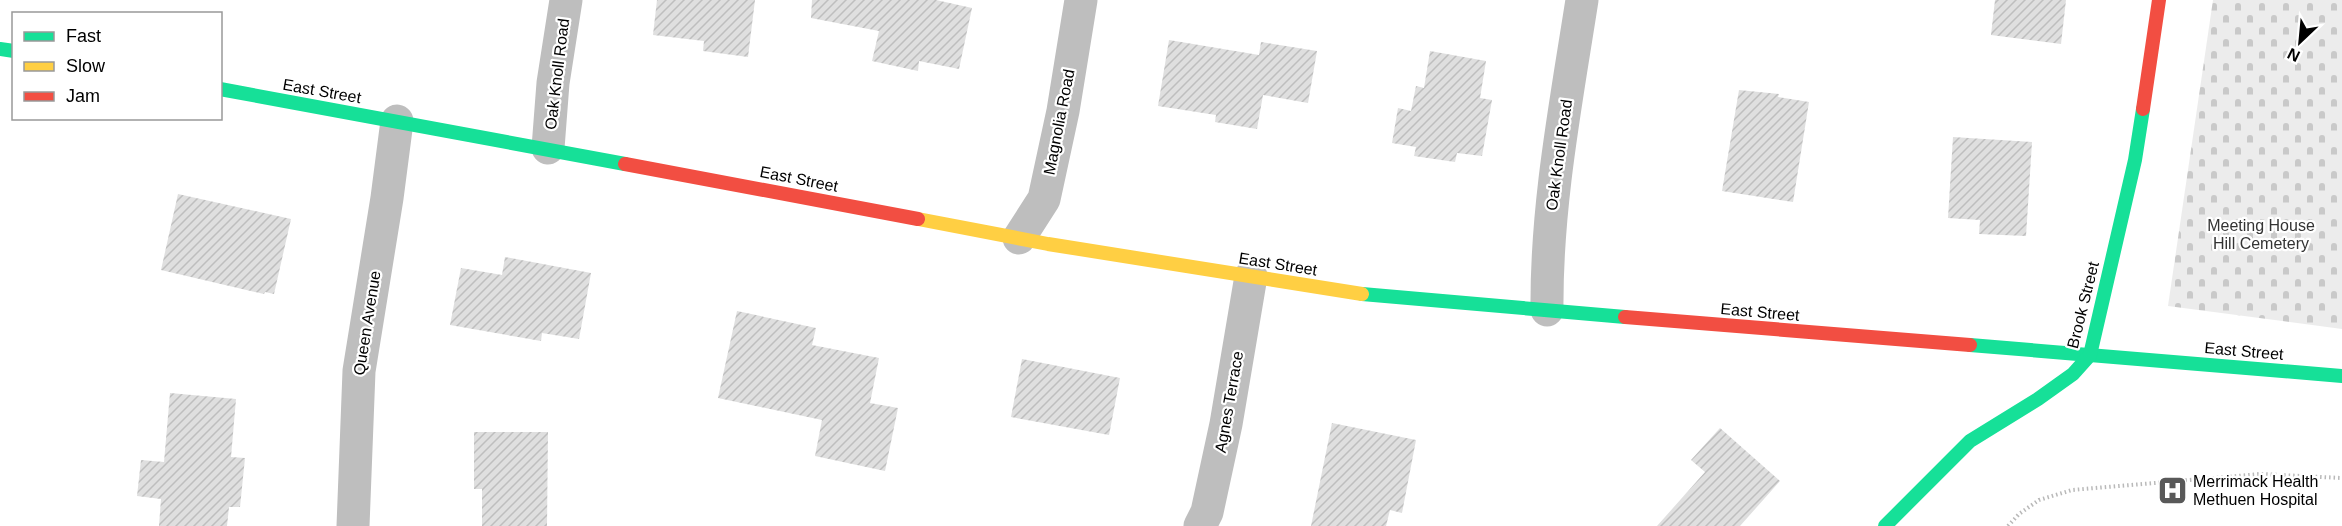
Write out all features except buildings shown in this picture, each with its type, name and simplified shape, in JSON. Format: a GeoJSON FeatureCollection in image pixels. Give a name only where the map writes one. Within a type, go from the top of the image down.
{"type":"FeatureCollection","features":[{"type":"Feature","properties":{"kind":"main road","name":"Brook Street"},"geometry":{"type":"LineString","coordinates":[[1885,526],[1970,441],[2038,399],[2073,374],[2090,355],[2135,160],[2159,0]]}},
{"type":"Feature","properties":{"kind":"main road","name":"East Street"},"geometry":{"type":"LineString","coordinates":[[222,89],[548,148],[1019,238],[1374,296],[2342,376]]}},
{"type":"Feature","properties":{"kind":"street","name":"Oak Knoll Road"},"geometry":{"type":"LineString","coordinates":[[548,148],[553,83],[566,0]]}},
{"type":"Feature","properties":{"kind":"street","name":"Magnolia Road"},"geometry":{"type":"LineString","coordinates":[[1019,238],[1044,199],[1063,111],[1081,0]]}},
{"type":"Feature","properties":{"kind":"street","name":"Oak Knoll Road"},"geometry":{"type":"LineString","coordinates":[[1547,310],[1547,259],[1551,200],[1582,0]]}},
{"type":"Feature","properties":{"kind":"street","name":"Queen Avenue"},"geometry":{"type":"LineString","coordinates":[[353,526],[358,371],[387,198],[397,121]]}},
{"type":"Feature","properties":{"kind":"street","name":"Agnes Terrace"},"geometry":{"type":"LineString","coordinates":[[1200,526],[1207,512],[1226,424],[1251,276]]}},
{"type":"Feature","properties":{"kind":"path"},"geometry":{"type":"LineString","coordinates":[[2008,526],[2019,514],[2039,500],[2072,490],[2260,474],[2342,478]]}},
{"type":"Feature","properties":{"kind":"green space","name":"Meeting House Hill Cemetery"},"geometry":{"type":"Polygon","coordinates":[[[2213,0],[2342,0],[2342,329],[2168,306],[2213,0]]]}},
{"type":"Feature","properties":{"kind":"traffic: fast"},"geometry":{"type":"LineString","coordinates":[[0,49],[12,51]]}},
{"type":"Feature","properties":{"kind":"traffic: fast"},"geometry":{"type":"LineString","coordinates":[[222,89],[625,164]]}},
{"type":"Feature","properties":{"kind":"traffic: fast"},"geometry":{"type":"LineString","coordinates":[[1885,526],[1970,441],[2038,399],[2073,374],[2090,355],[2135,160],[2143,109]]}},
{"type":"Feature","properties":{"kind":"traffic: fast"},"geometry":{"type":"LineString","coordinates":[[1362,294],[1625,317]]}},
{"type":"Feature","properties":{"kind":"traffic: fast"},"geometry":{"type":"LineString","coordinates":[[1970,345],[2342,376]]}},
{"type":"Feature","properties":{"kind":"traffic: slow"},"geometry":{"type":"LineString","coordinates":[[918,219],[1048,244],[1362,294]]}},
{"type":"Feature","properties":{"kind":"traffic: jam"},"geometry":{"type":"LineString","coordinates":[[2143,109],[2159,0]]}},
{"type":"Feature","properties":{"kind":"traffic: jam"},"geometry":{"type":"LineString","coordinates":[[625,164],[918,219]]}},
{"type":"Feature","properties":{"kind":"traffic: jam"},"geometry":{"type":"LineString","coordinates":[[1625,317],[1970,345]]}},
{"type":"Feature","properties":{"kind":"place","name":"Merrimack Health Methuen Hospital"},"geometry":{"type":"Point","coordinates":[2172,490]}}]}
